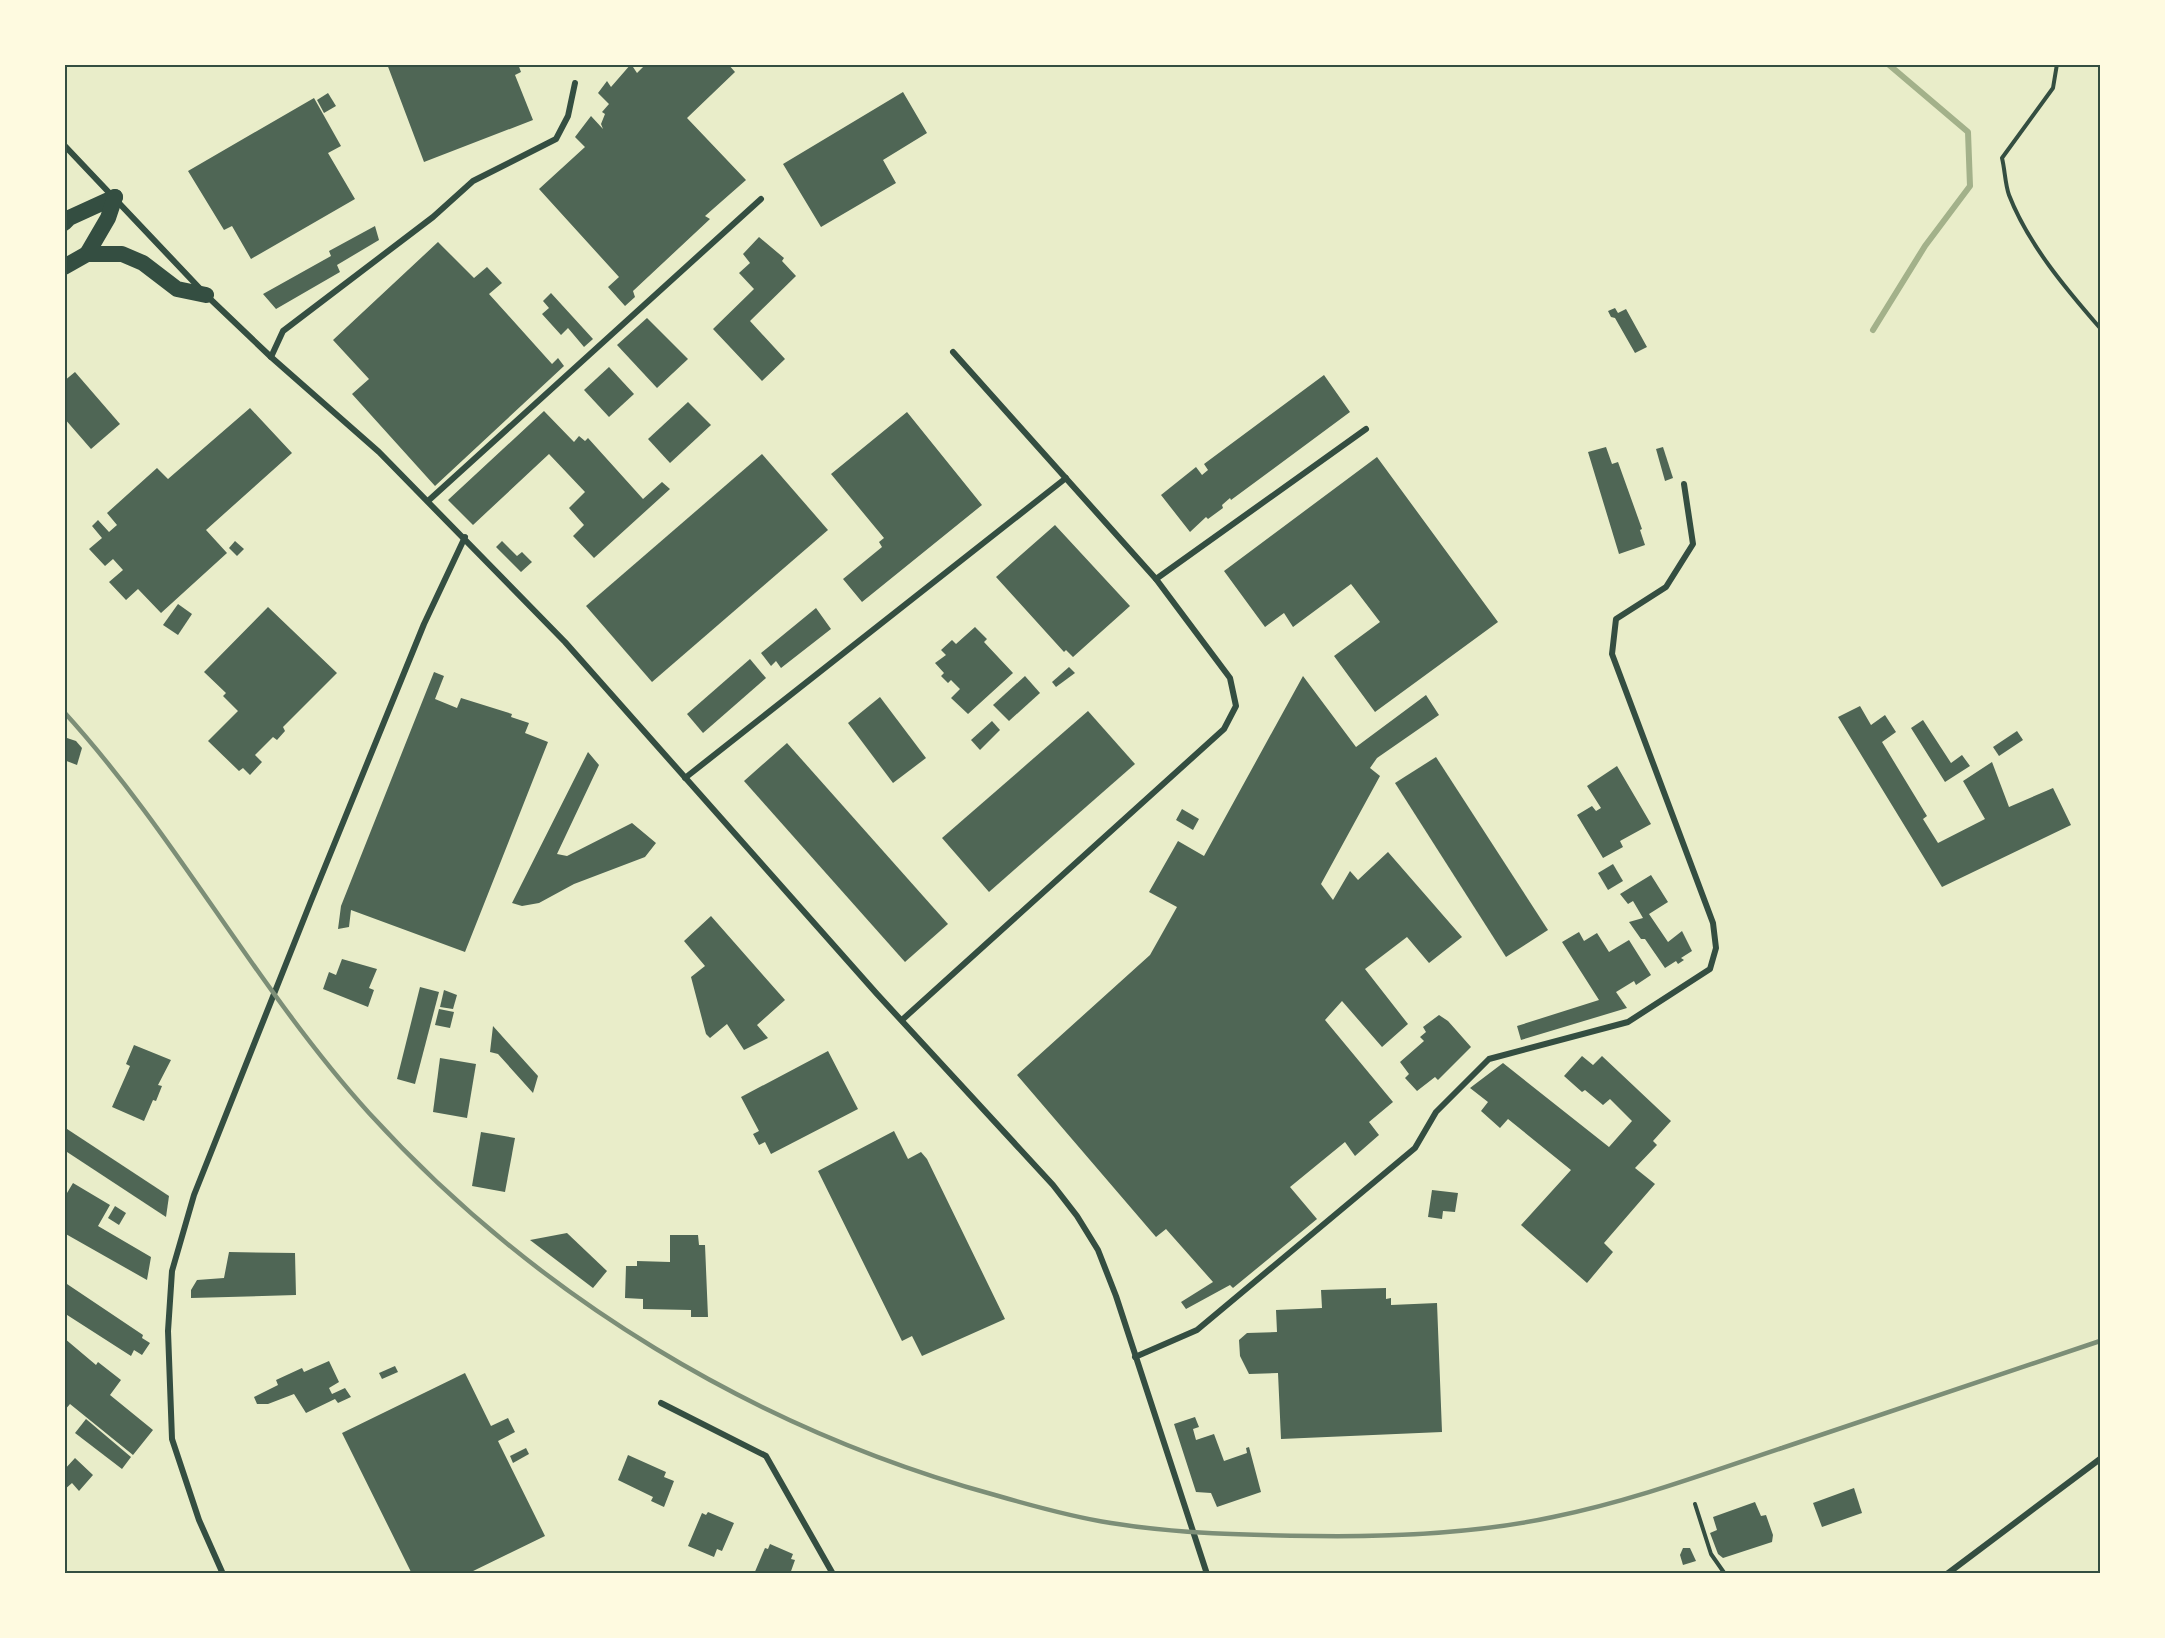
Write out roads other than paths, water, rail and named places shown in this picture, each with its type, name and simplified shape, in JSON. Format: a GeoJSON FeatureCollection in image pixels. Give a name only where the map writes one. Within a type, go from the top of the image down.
{"type":"FeatureCollection","features":[{"type":"Feature","properties":{"kind":"highway"},"geometry":{"type":"LineString","coordinates":[[64,223],[69,218],[115,197]]}},
{"type":"Feature","properties":{"kind":"highway"},"geometry":{"type":"LineString","coordinates":[[87,254],[108,218],[115,197]]}},
{"type":"Feature","properties":{"kind":"highway"},"geometry":{"type":"LineString","coordinates":[[64,267],[87,254],[122,254],[143,262],[177,289],[206,295]]}},
{"type":"Feature","properties":{"kind":"street"},"geometry":{"type":"LineString","coordinates":[[271,357],[283,331],[433,217],[473,181],[556,139],[568,116],[575,83]]}},
{"type":"Feature","properties":{"kind":"street"},"geometry":{"type":"LineString","coordinates":[[64,146],[206,295],[271,357],[379,452],[465,537],[565,642],[902,1020],[1053,1185],[1077,1216],[1098,1250],[1136,1357],[1207,1574]]}},
{"type":"Feature","properties":{"kind":"street"},"geometry":{"type":"LineString","coordinates":[[428,501],[760,199]]}},
{"type":"Feature","properties":{"kind":"street"},"geometry":{"type":"LineString","coordinates":[[902,1020],[1224,729],[1236,706],[1230,678],[1156,579],[953,352]]}},
{"type":"Feature","properties":{"kind":"street"},"geometry":{"type":"LineString","coordinates":[[1156,579],[1366,429]]}},
{"type":"Feature","properties":{"kind":"street"},"geometry":{"type":"LineString","coordinates":[[685,778],[1066,478]]}},
{"type":"Feature","properties":{"kind":"street"},"geometry":{"type":"LineString","coordinates":[[1136,1357],[1197,1330],[1415,1148],[1436,1112],[1489,1059],[1628,1022],[1710,969],[1716,948],[1713,923],[1612,654],[1616,619],[1666,587],[1693,544],[1684,484]]}},
{"type":"Feature","properties":{"kind":"street"},"geometry":{"type":"LineString","coordinates":[[223,1574],[199,1520],[172,1439],[169,1310],[172,1271],[181,1233],[210,1153],[424,624],[465,537]]}},
{"type":"Feature","properties":{"kind":"street"},"geometry":{"type":"LineString","coordinates":[[661,1403],[766,1456],[833,1574]]}},
{"type":"Feature","properties":{"kind":"street"},"geometry":{"type":"LineString","coordinates":[[1947,1574],[2100,1459]]}},
{"type":"Feature","properties":{"kind":"waterway"},"geometry":{"type":"LineString","coordinates":[[1873,330],[1925,246],[1970,186],[1968,132],[1888,64]]}},
{"type":"Feature","properties":{"kind":"railway"},"geometry":{"type":"LineString","coordinates":[[64,712],[143,809],[328,1065],[369,1113],[434,1180],[504,1241],[578,1297],[655,1348],[736,1394],[820,1433],[906,1467],[995,1495],[1096,1521],[1187,1532],[1373,1536],[1495,1527],[1553,1517],[1640,1495],[2100,1341]]}}]}
